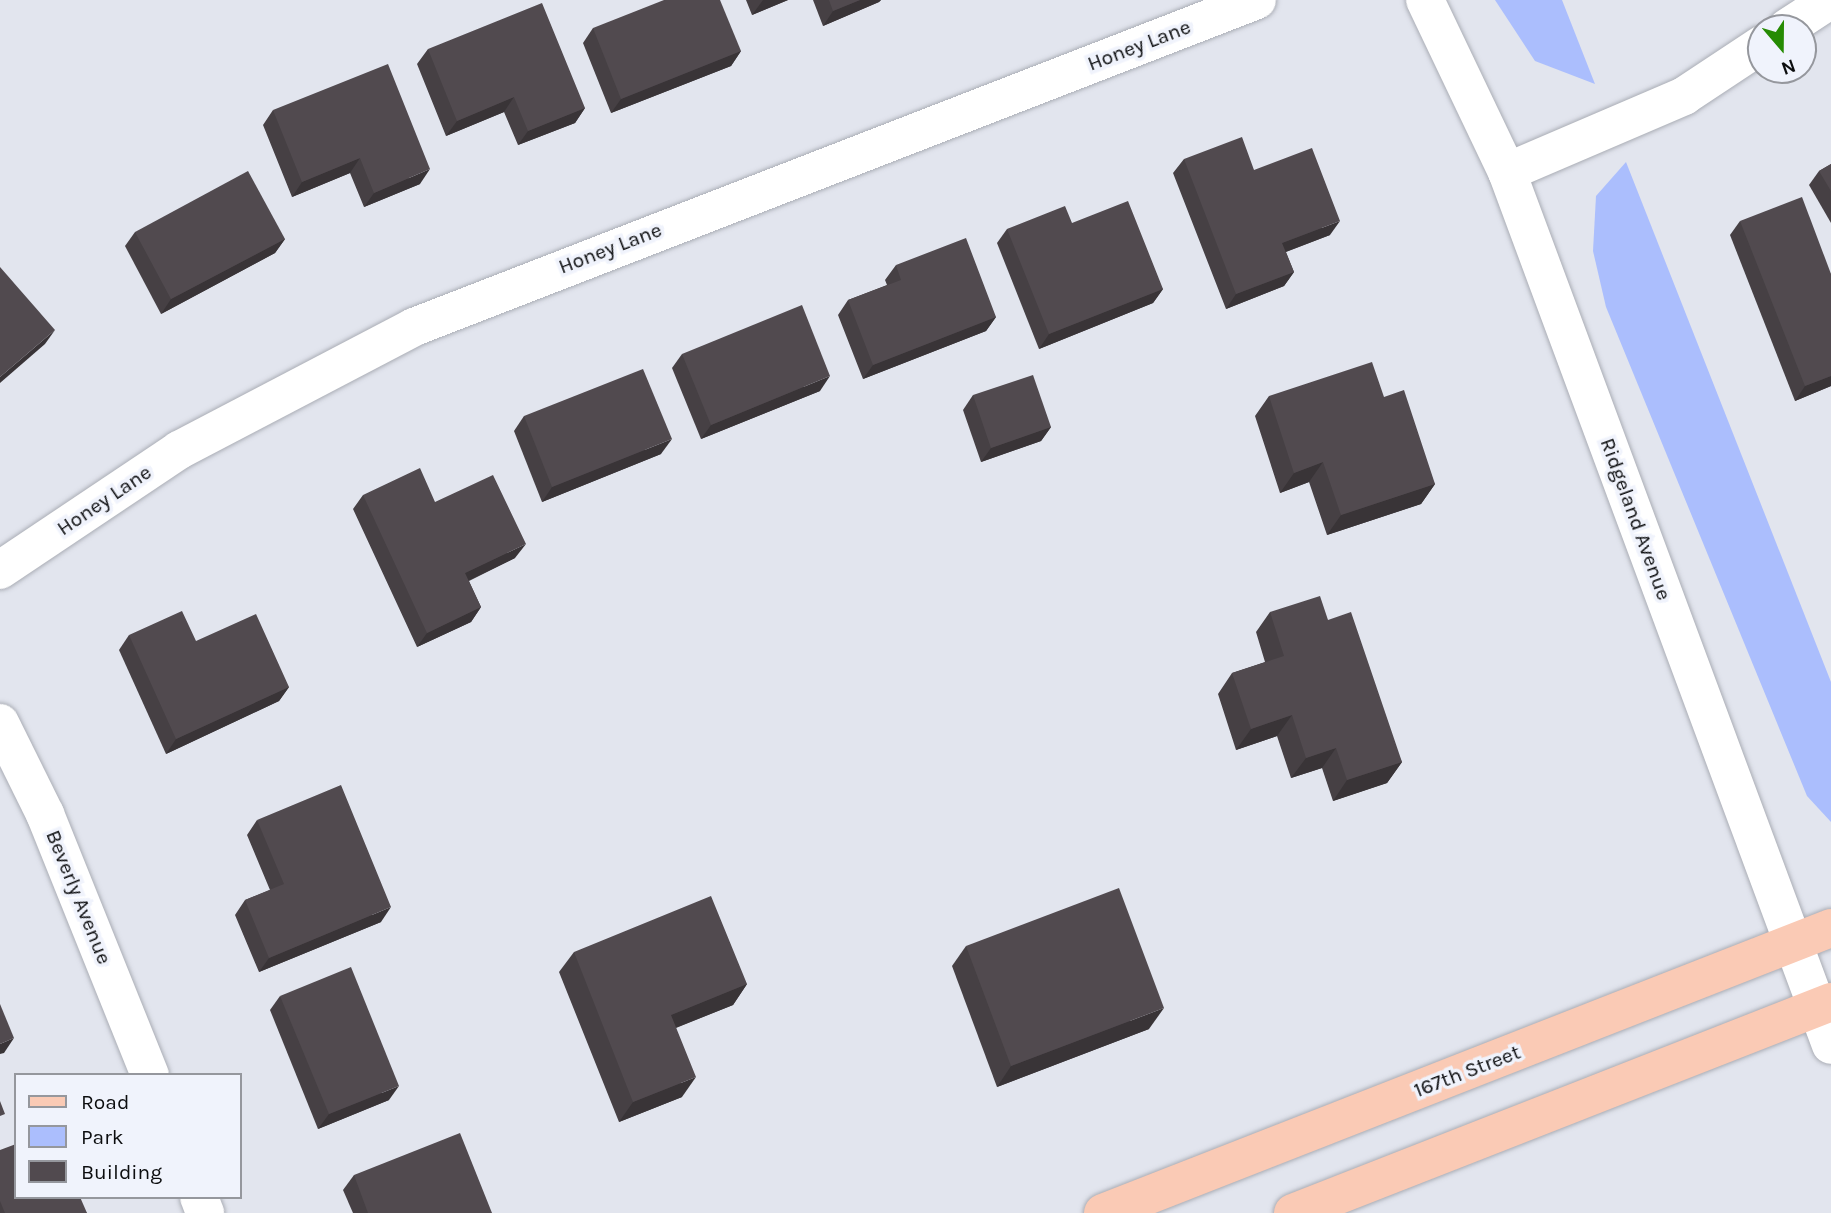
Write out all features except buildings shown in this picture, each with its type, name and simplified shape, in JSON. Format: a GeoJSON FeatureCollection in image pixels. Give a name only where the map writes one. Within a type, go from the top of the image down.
{"type":"FeatureCollection","features":[{"type":"Feature","properties":{"kind":"main road","name":"167th Street"},"geometry":{"type":"LineString","coordinates":[[1103,1213],[1831,928]]}},
{"type":"Feature","properties":{"kind":"main road"},"geometry":{"type":"LineString","coordinates":[[1293,1213],[1824,1004]]}},
{"type":"Feature","properties":{"kind":"street","name":"Honey Lane"},"geometry":{"type":"LineString","coordinates":[[0,570],[179,450],[414,327],[1257,0]]}},
{"type":"Feature","properties":{"kind":"street","name":"Ridgeland Avenue"},"geometry":{"type":"LineString","coordinates":[[1425,0],[1507,172],[1794,943],[1824,1004],[1831,1045]]}},
{"type":"Feature","properties":{"kind":"street"},"geometry":{"type":"LineString","coordinates":[[1808,14],[1829,0]]}},
{"type":"Feature","properties":{"kind":"street"},"geometry":{"type":"LineString","coordinates":[[1507,172],[1684,96],[1747,54]]}},
{"type":"Feature","properties":{"kind":"street","name":"Beverly Avenue"},"geometry":{"type":"LineString","coordinates":[[0,723],[46,814],[149,1073]]}},
{"type":"Feature","properties":{"kind":"green space"},"geometry":{"type":"Polygon","coordinates":[[[1495,0],[1562,0],[1595,84],[1535,61],[1495,0]]]}},
{"type":"Feature","properties":{"kind":"green space"},"geometry":{"type":"Polygon","coordinates":[[[1626,162],[1831,682],[1831,822],[1807,796],[1606,307],[1593,251],[1596,196],[1626,162]]]}}]}
